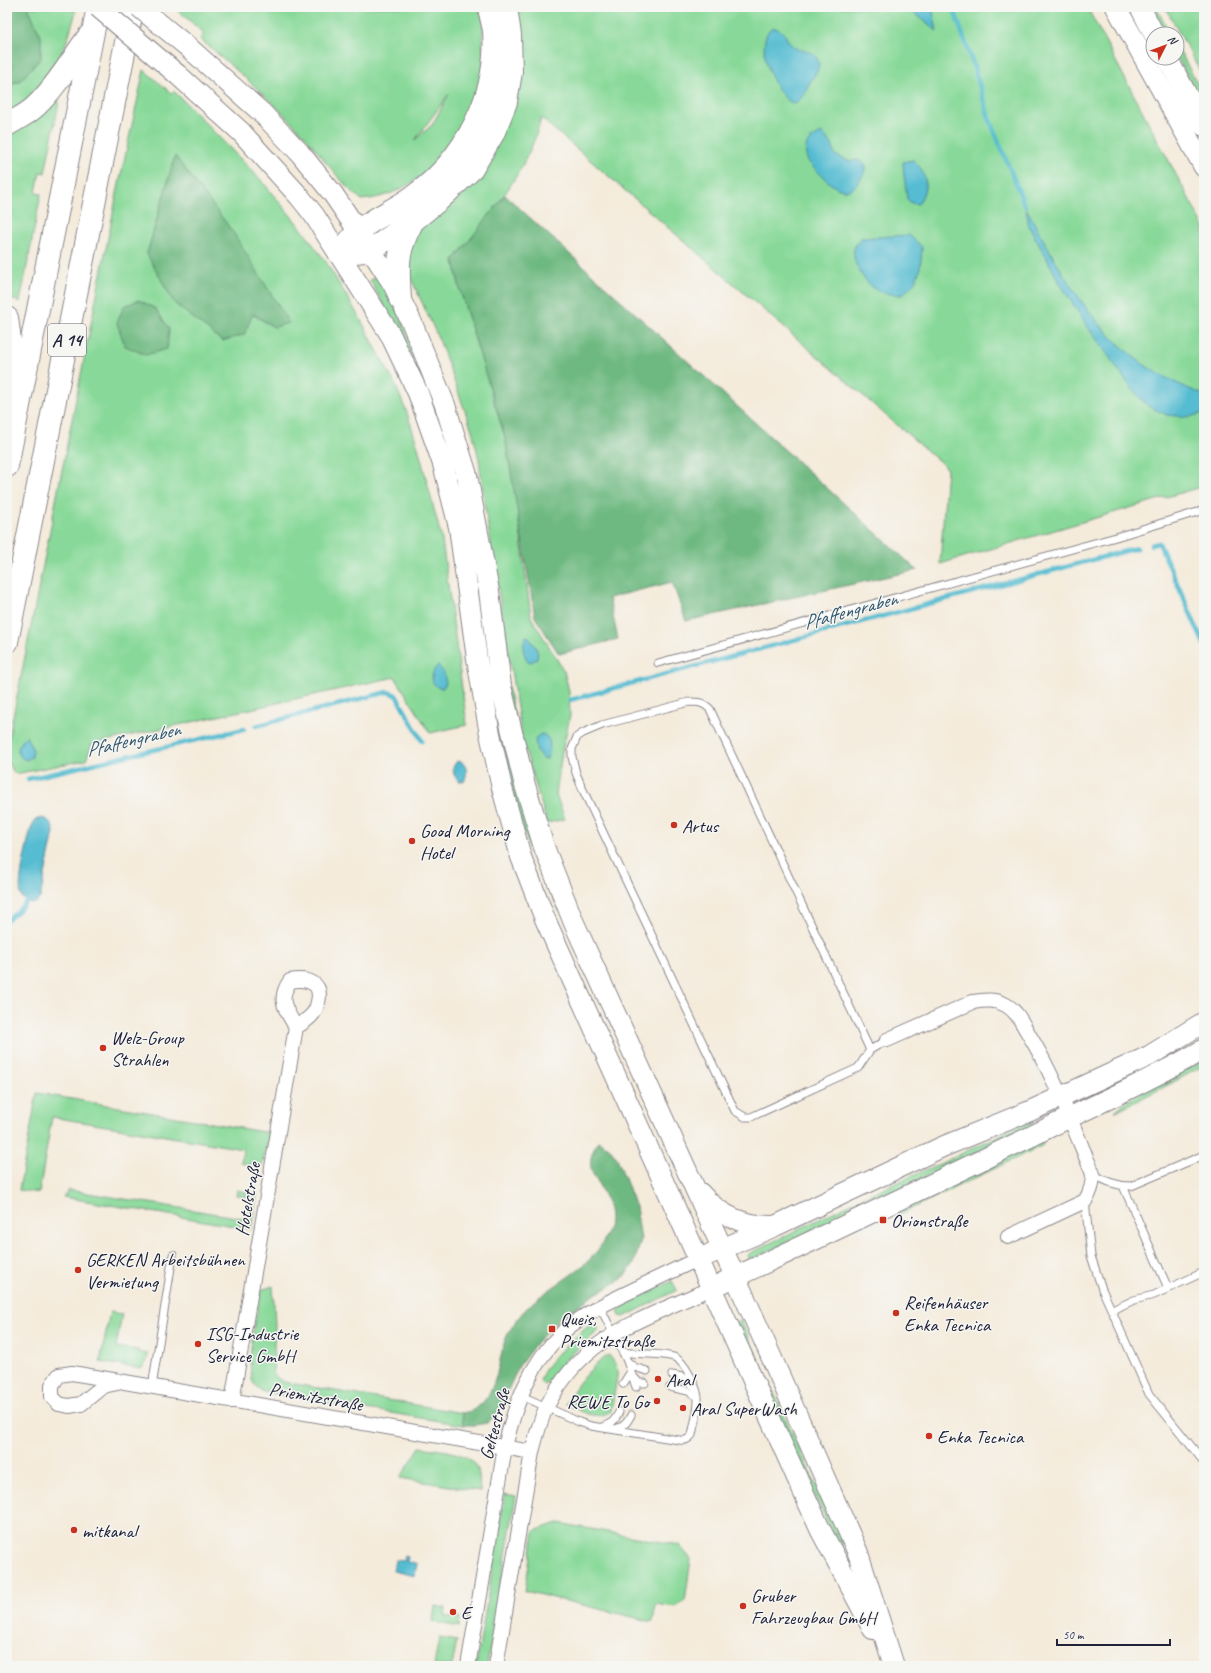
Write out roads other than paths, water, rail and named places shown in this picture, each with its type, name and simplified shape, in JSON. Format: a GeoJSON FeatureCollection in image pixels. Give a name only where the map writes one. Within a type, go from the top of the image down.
{"type":"FeatureCollection","features":[{"type":"Feature","properties":{"kind":"highway","name":"A 14"},"geometry":{"type":"LineString","coordinates":[[7,466],[98,7]]}},
{"type":"Feature","properties":{"kind":"highway","name":"A 14"},"geometry":{"type":"LineString","coordinates":[[7,642],[133,7]]}},
{"type":"Feature","properties":{"kind":"highway"},"geometry":{"type":"LineString","coordinates":[[111,119],[151,7]]}},
{"type":"Feature","properties":{"kind":"highway"},"geometry":{"type":"LineString","coordinates":[[340,254],[358,231],[414,196],[453,159],[465,142],[479,115],[492,75],[494,30],[489,7]]}},
{"type":"Feature","properties":{"kind":"highway"},"geometry":{"type":"LineString","coordinates":[[340,254],[371,250],[413,221],[439,200],[472,169],[493,134],[506,102],[511,72],[510,35],[506,7]]}},
{"type":"Feature","properties":{"kind":"highway"},"geometry":{"type":"LineString","coordinates":[[7,125],[36,107],[94,29]]}},
{"type":"Feature","properties":{"kind":"highway"},"geometry":{"type":"LineString","coordinates":[[400,299],[398,265],[400,247],[413,221]]}},
{"type":"Feature","properties":{"kind":"highway"},"geometry":{"type":"LineString","coordinates":[[7,318],[12,356],[14,431]]}},
{"type":"Feature","properties":{"kind":"main road"},"geometry":{"type":"LineString","coordinates":[[98,7],[178,75],[241,132],[268,161],[314,215],[390,334],[418,393],[443,464],[459,527],[477,659],[489,729],[502,788],[521,857],[545,919],[820,1530],[893,1666]]}},
{"type":"Feature","properties":{"kind":"main road"},"geometry":{"type":"LineString","coordinates":[[139,7],[188,47],[261,112],[299,152],[333,194],[371,250],[400,299],[412,323],[445,405],[467,475],[489,591],[502,686],[524,782],[544,847],[574,922],[858,1553],[893,1666]]}},
{"type":"Feature","properties":{"kind":"main road"},"geometry":{"type":"LineString","coordinates":[[1116,7],[1204,167]]}},
{"type":"Feature","properties":{"kind":"main road"},"geometry":{"type":"LineString","coordinates":[[1140,7],[1150,26]]}},
{"type":"Feature","properties":{"kind":"main road"},"geometry":{"type":"LineString","coordinates":[[1171,66],[1204,126]]}},
{"type":"Feature","properties":{"kind":"main road"},"geometry":{"type":"LineString","coordinates":[[698,1259],[775,1226],[942,1147],[1030,1111],[1149,1056],[1204,1022]]}},
{"type":"Feature","properties":{"kind":"main road"},"geometry":{"type":"LineString","coordinates":[[711,1288],[877,1211],[1070,1117],[1150,1080],[1204,1049]]}},
{"type":"Feature","properties":{"kind":"main road"},"geometry":{"type":"LineString","coordinates":[[693,1187],[714,1207],[725,1215],[741,1222],[758,1226],[775,1226]]}},
{"type":"Feature","properties":{"kind":"street"},"geometry":{"type":"LineString","coordinates":[[887,1040],[974,1002],[985,1000],[997,1001],[1007,1005],[1017,1014],[1039,1051],[1061,1096],[1093,1174],[1091,1192],[1085,1201],[1008,1237]]}},
{"type":"Feature","properties":{"kind":"street","name":"Hotelstraße"},"geometry":{"type":"LineString","coordinates":[[232,1400],[296,1027]]}},
{"type":"Feature","properties":{"kind":"street","name":"Geltestraße"},"geometry":{"type":"LineString","coordinates":[[468,1666],[511,1420],[520,1395],[532,1372],[564,1331],[600,1307],[698,1259]]}},
{"type":"Feature","properties":{"kind":"street"},"geometry":{"type":"LineString","coordinates":[[496,1666],[532,1452],[546,1407],[560,1383],[575,1364],[588,1352],[613,1334],[644,1318],[711,1288]]}},
{"type":"Feature","properties":{"kind":"street","name":"Priemitzstraße"},"geometry":{"type":"LineString","coordinates":[[122,1382],[532,1452]]}},
{"type":"Feature","properties":{"kind":"lane"},"geometry":{"type":"LineString","coordinates":[[658,663],[1116,537],[1204,510]]}},
{"type":"Feature","properties":{"kind":"lane"},"geometry":{"type":"LineString","coordinates":[[870,1050],[710,708],[705,704],[698,702],[689,702],[602,725],[583,732],[577,737],[572,749],[572,757],[582,790],[735,1111],[745,1117],[758,1114],[858,1068],[870,1050],[887,1040]]}},
{"type":"Feature","properties":{"kind":"lane"},"geometry":{"type":"LineString","coordinates":[[1093,1174],[1105,1181],[1123,1186],[1131,1186],[1204,1155]]}},
{"type":"Feature","properties":{"kind":"lane"},"geometry":{"type":"LineString","coordinates":[[1123,1186],[1168,1288]]}},
{"type":"Feature","properties":{"kind":"lane"},"geometry":{"type":"LineString","coordinates":[[1085,1201],[1092,1256],[1102,1289],[1149,1394],[1204,1462]]}},
{"type":"Feature","properties":{"kind":"lane"},"geometry":{"type":"LineString","coordinates":[[152,1387],[173,1255]]}},
{"type":"Feature","properties":{"kind":"lane"},"geometry":{"type":"LineString","coordinates":[[1112,1310],[1134,1300],[1154,1295],[1204,1272]]}},
{"type":"Feature","properties":{"kind":"lane"},"geometry":{"type":"LineString","coordinates":[[600,1307],[627,1361],[630,1373],[636,1386]]}},
{"type":"Feature","properties":{"kind":"lane"},"geometry":{"type":"LineString","coordinates":[[520,1395],[579,1422],[601,1428],[684,1440],[689,1438],[692,1435],[698,1397],[684,1365],[675,1358],[646,1353],[633,1354],[622,1352]]}},
{"type":"Feature","properties":{"kind":"lane"},"geometry":{"type":"LineString","coordinates":[[627,1361],[634,1367],[647,1371]]}},
{"type":"Feature","properties":{"kind":"lane"},"geometry":{"type":"LineString","coordinates":[[630,1373],[639,1382],[645,1384]]}},
{"type":"Feature","properties":{"kind":"lane"},"geometry":{"type":"LineString","coordinates":[[624,1384],[630,1373]]}},
{"type":"Feature","properties":{"kind":"lane"},"geometry":{"type":"LineString","coordinates":[[672,1375],[682,1377],[694,1387]]}},
{"type":"Feature","properties":{"kind":"lane"},"geometry":{"type":"LineString","coordinates":[[670,1387],[688,1391],[698,1397]]}},
{"type":"Feature","properties":{"kind":"lane"},"geometry":{"type":"LineString","coordinates":[[601,1428],[616,1420],[618,1412]]}},
{"type":"Feature","properties":{"kind":"lane"},"geometry":{"type":"LineString","coordinates":[[612,1430],[622,1427],[628,1423],[631,1414]]}},
{"type":"Feature","properties":{"kind":"water"},"geometry":{"type":"Polygon","coordinates":[[[907,7],[932,7],[937,31],[907,7]]]}},
{"type":"Feature","properties":{"kind":"water"},"geometry":{"type":"Polygon","coordinates":[[[772,27],[784,33],[788,41],[794,47],[814,54],[819,64],[816,73],[802,97],[794,104],[787,100],[779,90],[766,62],[764,43],[767,34],[772,27]]]}},
{"type":"Feature","properties":{"kind":"water"},"geometry":{"type":"Polygon","coordinates":[[[822,133],[832,144],[835,155],[848,161],[858,160],[865,164],[865,171],[862,177],[854,187],[849,190],[844,190],[832,185],[810,164],[807,159],[806,149],[808,142],[812,138],[822,133]]]}},
{"type":"Feature","properties":{"kind":"water"},"geometry":{"type":"Polygon","coordinates":[[[913,160],[922,170],[925,181],[924,192],[918,204],[911,203],[907,199],[903,171],[903,162],[913,160]]]}},
{"type":"Feature","properties":{"kind":"water"},"geometry":{"type":"Polygon","coordinates":[[[1025,206],[1072,288],[1101,325],[1117,342],[1143,364],[1168,379],[1204,395],[1204,413],[1189,417],[1167,415],[1148,406],[1132,389],[1085,323],[1061,285],[1029,226],[1025,206]]]}},
{"type":"Feature","properties":{"kind":"water"},"geometry":{"type":"Polygon","coordinates":[[[909,235],[922,247],[920,269],[916,279],[902,295],[878,291],[866,281],[859,270],[854,257],[856,244],[861,238],[909,235]]]}},
{"type":"Feature","properties":{"kind":"water"},"geometry":{"type":"Polygon","coordinates":[[[528,636],[535,646],[538,655],[537,659],[531,662],[527,661],[523,650],[525,637],[528,636]]]}},
{"type":"Feature","properties":{"kind":"water"},"geometry":{"type":"Polygon","coordinates":[[[438,665],[444,673],[446,683],[443,688],[436,686],[432,680],[434,671],[438,665]]]}},
{"type":"Feature","properties":{"kind":"water"},"geometry":{"type":"Polygon","coordinates":[[[543,734],[548,739],[550,745],[547,759],[543,759],[537,751],[535,740],[539,735],[543,734]]]}},
{"type":"Feature","properties":{"kind":"water"},"geometry":{"type":"Polygon","coordinates":[[[26,736],[33,750],[32,757],[26,760],[19,755],[18,749],[26,736]]]}},
{"type":"Feature","properties":{"kind":"water"},"geometry":{"type":"Polygon","coordinates":[[[457,761],[462,762],[466,769],[464,782],[459,781],[454,775],[453,767],[457,761]]]}},
{"type":"Feature","properties":{"kind":"water"},"geometry":{"type":"Polygon","coordinates":[[[41,818],[47,819],[50,822],[54,832],[40,898],[36,903],[31,903],[25,901],[22,897],[20,882],[31,828],[35,820],[41,818]]]}},
{"type":"Feature","properties":{"kind":"water"},"geometry":{"type":"Polygon","coordinates":[[[405,1556],[408,1557],[407,1562],[417,1564],[415,1576],[393,1571],[395,1560],[404,1561],[405,1556]]]}},
{"type":"Feature","properties":{"kind":"waterway"},"geometry":{"type":"LineString","coordinates":[[953,7],[974,67],[989,118],[1025,206]]}},
{"type":"Feature","properties":{"kind":"waterway","name":"Pfaffengraben"},"geometry":{"type":"LineString","coordinates":[[1151,545],[1159,543],[1204,644]]}},
{"type":"Feature","properties":{"kind":"waterway","name":"Pfaffengraben"},"geometry":{"type":"LineString","coordinates":[[570,700],[1137,548]]}},
{"type":"Feature","properties":{"kind":"waterway","name":"Pfaffengraben"},"geometry":{"type":"LineString","coordinates":[[256,726],[387,692],[396,695],[422,741]]}},
{"type":"Feature","properties":{"kind":"waterway","name":"Pfaffengraben"},"geometry":{"type":"LineString","coordinates":[[28,779],[244,729]]}},
{"type":"Feature","properties":{"kind":"waterway"},"geometry":{"type":"LineString","coordinates":[[7,920],[26,902]]}},
{"type":"Feature","properties":{"kind":"place","name":"Artus"},"geometry":{"type":"Point","coordinates":[674,825]}},
{"type":"Feature","properties":{"kind":"place","name":"Good Morning Hotel"},"geometry":{"type":"Point","coordinates":[412,841]}},
{"type":"Feature","properties":{"kind":"place","name":"Welz-Group Strahlen"},"geometry":{"type":"Point","coordinates":[103,1048]}},
{"type":"Feature","properties":{"kind":"place","name":"Orionstraße"},"geometry":{"type":"Point","coordinates":[883,1220]}},
{"type":"Feature","properties":{"kind":"place","name":"GERKEN Arbeitsbühnen Vermietung"},"geometry":{"type":"Point","coordinates":[78,1270]}},
{"type":"Feature","properties":{"kind":"place","name":"Reifenhäuser Enka Tecnica"},"geometry":{"type":"Point","coordinates":[896,1313]}},
{"type":"Feature","properties":{"kind":"place","name":"Queis, Priemitzstraße"},"geometry":{"type":"Point","coordinates":[552,1329]}},
{"type":"Feature","properties":{"kind":"place","name":"ISG-Industrie Service GmbH"},"geometry":{"type":"Point","coordinates":[198,1344]}},
{"type":"Feature","properties":{"kind":"place","name":"Aral"},"geometry":{"type":"Point","coordinates":[658,1379]}},
{"type":"Feature","properties":{"kind":"place","name":"REWE To Go"},"geometry":{"type":"Point","coordinates":[657,1401]}},
{"type":"Feature","properties":{"kind":"place","name":"Aral SuperWash"},"geometry":{"type":"Point","coordinates":[683,1408]}},
{"type":"Feature","properties":{"kind":"place","name":"Enka Tecnica"},"geometry":{"type":"Point","coordinates":[929,1436]}},
{"type":"Feature","properties":{"kind":"place","name":"mitkanal"},"geometry":{"type":"Point","coordinates":[74,1530]}},
{"type":"Feature","properties":{"kind":"place","name":"Gruber Fahrzeugbau GmbH"},"geometry":{"type":"Point","coordinates":[743,1606]}},
{"type":"Feature","properties":{"kind":"place","name":"E"},"geometry":{"type":"Point","coordinates":[453,1612]}}]}
